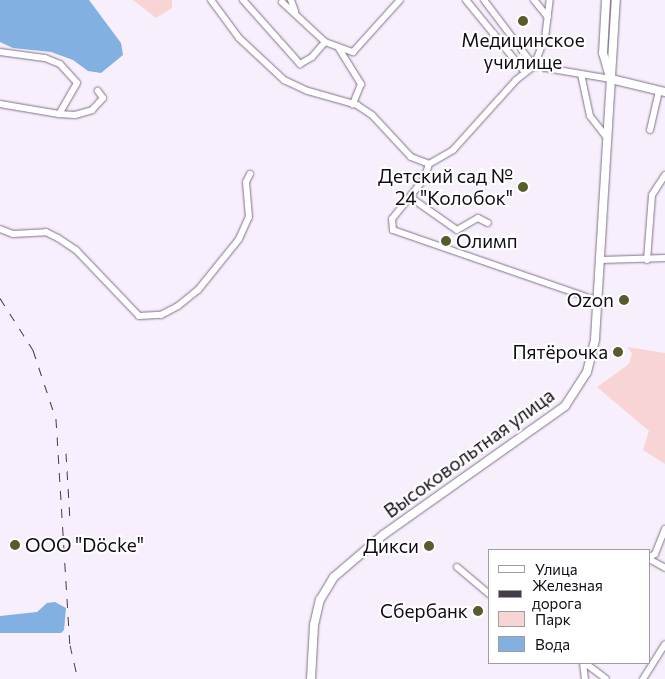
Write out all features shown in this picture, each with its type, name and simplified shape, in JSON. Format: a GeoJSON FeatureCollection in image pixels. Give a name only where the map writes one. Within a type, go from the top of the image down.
{"type":"FeatureCollection","features":[{"type":"Feature","properties":{"kind":"main road","name":"Высоковольтная улица"},"geometry":{"type":"LineString","coordinates":[[606,0],[604,53],[611,79]]}},
{"type":"Feature","properties":{"kind":"main road","name":"Высоковольтная улица"},"geometry":{"type":"LineString","coordinates":[[311,679],[314,625],[320,600],[334,577],[383,535],[566,406],[587,372],[595,339],[598,301],[616,0]]}},
{"type":"Feature","properties":{"kind":"main road"},"geometry":{"type":"LineString","coordinates":[[611,79],[662,91]]}},
{"type":"Feature","properties":{"kind":"street"},"geometry":{"type":"LineString","coordinates":[[211,0],[239,38],[284,80],[308,91],[353,104],[372,115],[411,157],[429,164]]}},
{"type":"Feature","properties":{"kind":"street"},"geometry":{"type":"LineString","coordinates":[[243,0],[300,64],[312,57],[325,42]]}},
{"type":"Feature","properties":{"kind":"street"},"geometry":{"type":"LineString","coordinates":[[291,0],[303,22]]}},
{"type":"Feature","properties":{"kind":"street"},"geometry":{"type":"LineString","coordinates":[[282,2],[325,42],[353,52],[400,0]]}},
{"type":"Feature","properties":{"kind":"street"},"geometry":{"type":"LineString","coordinates":[[466,0],[524,72]]}},
{"type":"Feature","properties":{"kind":"street"},"geometry":{"type":"LineString","coordinates":[[484,0],[534,66],[611,79]]}},
{"type":"Feature","properties":{"kind":"street"},"geometry":{"type":"LineString","coordinates":[[534,0],[548,17]]}},
{"type":"Feature","properties":{"kind":"street"},"geometry":{"type":"LineString","coordinates":[[550,0],[545,38],[534,66],[524,72],[453,150],[429,164],[424,179],[392,220],[392,228],[397,232],[598,301]]}},
{"type":"Feature","properties":{"kind":"street"},"geometry":{"type":"LineString","coordinates":[[338,46],[352,72],[362,84],[353,104]]}},
{"type":"Feature","properties":{"kind":"street"},"geometry":{"type":"LineString","coordinates":[[0,52],[45,58],[60,64],[74,77],[76,87],[59,114]]}},
{"type":"Feature","properties":{"kind":"street"},"geometry":{"type":"LineString","coordinates":[[581,74],[590,116],[608,139]]}},
{"type":"Feature","properties":{"kind":"street"},"geometry":{"type":"LineString","coordinates":[[0,104],[75,115],[92,110],[103,98],[98,91]]}},
{"type":"Feature","properties":{"kind":"street"},"geometry":{"type":"LineString","coordinates":[[650,130],[662,91]]}},
{"type":"Feature","properties":{"kind":"street"},"geometry":{"type":"LineString","coordinates":[[0,229],[13,234],[46,232],[58,238],[76,250],[139,316],[161,315],[193,295],[239,239],[249,218],[246,182],[250,174]]}},
{"type":"Feature","properties":{"kind":"street"},"geometry":{"type":"LineString","coordinates":[[647,260],[652,195],[663,183],[665,175]]}},
{"type":"Feature","properties":{"kind":"street"},"geometry":{"type":"LineString","coordinates":[[410,197],[457,230],[478,218],[488,223]]}},
{"type":"Feature","properties":{"kind":"street"},"geometry":{"type":"LineString","coordinates":[[601,260],[665,258]]}},
{"type":"Feature","properties":{"kind":"street"},"geometry":{"type":"LineString","coordinates":[[650,557],[655,554],[665,529]]}},
{"type":"Feature","properties":{"kind":"street"},"geometry":{"type":"LineString","coordinates":[[650,559],[665,568]]}},
{"type":"Feature","properties":{"kind":"street"},"geometry":{"type":"LineString","coordinates":[[457,568],[488,593]]}},
{"type":"Feature","properties":{"kind":"street"},"geometry":{"type":"LineString","coordinates":[[643,679],[665,644]]}},
{"type":"Feature","properties":{"kind":"street"},"geometry":{"type":"LineString","coordinates":[[584,664],[585,679]]}},
{"type":"Feature","properties":{"kind":"street"},"geometry":{"type":"LineString","coordinates":[[585,664],[606,679]]}},
{"type":"Feature","properties":{"kind":"green space"},"geometry":{"type":"Polygon","coordinates":[[[133,0],[172,0],[172,8],[156,18],[133,0]]]}},
{"type":"Feature","properties":{"kind":"green space"},"geometry":{"type":"Polygon","coordinates":[[[627,347],[665,353],[665,464],[643,450],[649,431],[597,387],[629,364],[632,353],[627,347]]]}},
{"type":"Feature","properties":{"kind":"water"},"geometry":{"type":"Polygon","coordinates":[[[0,0],[89,0],[121,43],[123,55],[101,73],[88,71],[73,60],[51,52],[13,48],[0,42],[0,0]]]}},
{"type":"Feature","properties":{"kind":"water"},"geometry":{"type":"Polygon","coordinates":[[[55,602],[66,608],[64,630],[61,633],[0,633],[0,616],[37,612],[47,603],[55,602]]]}},
{"type":"Feature","properties":{"kind":"railway"},"geometry":{"type":"LineString","coordinates":[[0,298],[33,350],[56,419],[70,645],[78,679]]}},
{"type":"Feature","properties":{"kind":"railway"},"geometry":{"type":"LineString","coordinates":[[66,453],[70,520]]}},
{"type":"Feature","properties":{"kind":"place","name":"Медицинское училище"},"geometry":{"type":"Point","coordinates":[523,21]}},
{"type":"Feature","properties":{"kind":"place","name":"Детский сад № 24 \"Колобок\""},"geometry":{"type":"Point","coordinates":[523,187]}},
{"type":"Feature","properties":{"kind":"place","name":"Олимп"},"geometry":{"type":"Point","coordinates":[446,241]}},
{"type":"Feature","properties":{"kind":"place","name":"Ozon"},"geometry":{"type":"Point","coordinates":[624,300]}},
{"type":"Feature","properties":{"kind":"place","name":"Пятёрочка"},"geometry":{"type":"Point","coordinates":[618,352]}},
{"type":"Feature","properties":{"kind":"place","name":"ООО \"Döcke\""},"geometry":{"type":"Point","coordinates":[15,545]}},
{"type":"Feature","properties":{"kind":"place","name":"Дикси"},"geometry":{"type":"Point","coordinates":[429,546]}},
{"type":"Feature","properties":{"kind":"place","name":"Сбербанк"},"geometry":{"type":"Point","coordinates":[478,611]}}]}
